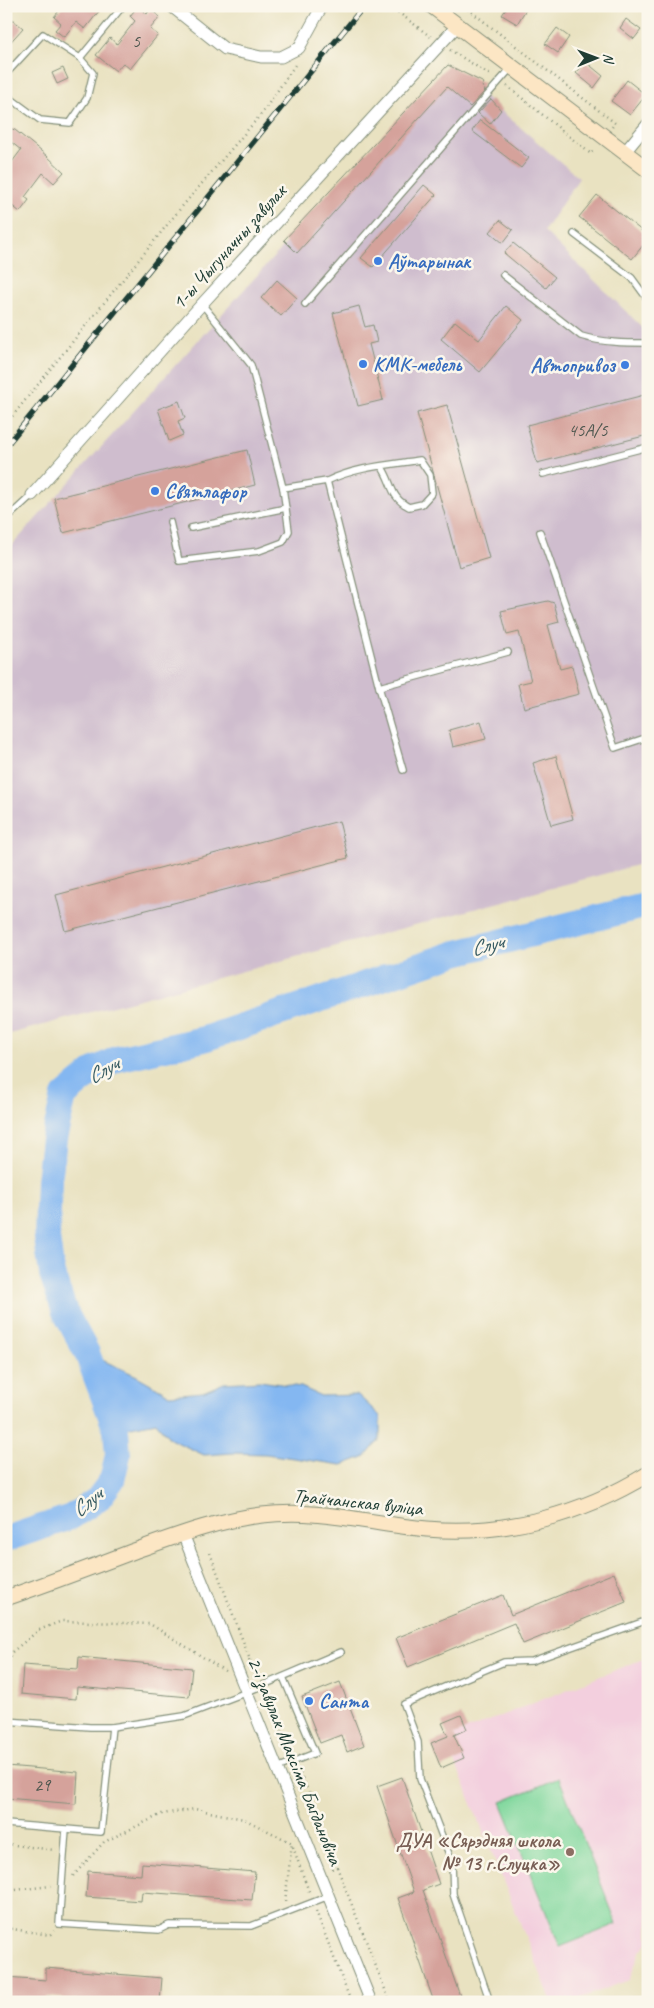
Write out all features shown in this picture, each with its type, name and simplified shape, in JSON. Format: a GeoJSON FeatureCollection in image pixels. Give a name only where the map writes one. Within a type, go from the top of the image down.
{"type":"FeatureCollection","features":[{"type":"Feature","properties":{"kind":"street"},"geometry":{"type":"LineString","coordinates":[[171,6],[225,49],[261,57],[281,57],[299,48],[322,6]]}},
{"type":"Feature","properties":{"kind":"street"},"geometry":{"type":"LineString","coordinates":[[432,6],[648,170]]}},
{"type":"Feature","properties":{"kind":"street","name":"1-ы Чыгуначны завулак"},"geometry":{"type":"LineString","coordinates":[[32,496],[202,304],[458,26]]}},
{"type":"Feature","properties":{"kind":"street"},"geometry":{"type":"LineString","coordinates":[[624,153],[648,124]]}},
{"type":"Feature","properties":{"kind":"street","name":"Трайчанская вуліца"},"geometry":{"type":"LineString","coordinates":[[6,1598],[183,1534],[224,1522],[262,1515],[304,1513],[350,1517],[427,1529],[484,1529],[545,1519],[584,1507],[648,1474]]}},
{"type":"Feature","properties":{"kind":"street","name":"2-і завулак Максіма Багдановіча"},"geometry":{"type":"LineString","coordinates":[[183,1534],[371,2002]]}},
{"type":"Feature","properties":{"kind":"lane"},"geometry":{"type":"LineString","coordinates":[[80,58],[123,6]]}},
{"type":"Feature","properties":{"kind":"lane"},"geometry":{"type":"LineString","coordinates":[[6,74],[43,34],[80,58],[93,73],[87,98],[70,123],[40,120],[6,95]]}},
{"type":"Feature","properties":{"kind":"lane"},"geometry":{"type":"LineString","coordinates":[[305,304],[512,66]]}},
{"type":"Feature","properties":{"kind":"lane"},"geometry":{"type":"LineString","coordinates":[[574,234],[632,278],[648,300]]}},
{"type":"Feature","properties":{"kind":"lane"},"geometry":{"type":"LineString","coordinates":[[502,275],[581,336],[596,341],[648,343]]}},
{"type":"Feature","properties":{"kind":"lane"},"geometry":{"type":"LineString","coordinates":[[170,522],[180,561],[259,551],[283,542],[289,532],[283,488],[251,365],[202,304]]}},
{"type":"Feature","properties":{"kind":"lane"},"geometry":{"type":"LineString","coordinates":[[543,474],[648,447]]}},
{"type":"Feature","properties":{"kind":"lane"},"geometry":{"type":"LineString","coordinates":[[283,488],[326,481],[346,472],[381,466],[420,460],[430,475],[432,493],[422,504],[409,507],[404,505],[399,502],[392,492],[381,466]]}},
{"type":"Feature","properties":{"kind":"lane"},"geometry":{"type":"LineString","coordinates":[[326,481],[378,687],[403,770]]}},
{"type":"Feature","properties":{"kind":"lane"},"geometry":{"type":"LineString","coordinates":[[6,519],[32,496]]}},
{"type":"Feature","properties":{"kind":"lane"},"geometry":{"type":"LineString","coordinates":[[191,528],[286,508]]}},
{"type":"Feature","properties":{"kind":"lane"},"geometry":{"type":"LineString","coordinates":[[540,532],[615,748],[648,737]]}},
{"type":"Feature","properties":{"kind":"lane"},"geometry":{"type":"LineString","coordinates":[[378,687],[508,652]]}},
{"type":"Feature","properties":{"kind":"lane"},"geometry":{"type":"LineString","coordinates":[[474,2002],[488,1996],[453,1894],[452,1862],[420,1779],[418,1742],[404,1704],[504,1662],[532,1661],[648,1620]]}},
{"type":"Feature","properties":{"kind":"lane"},"geometry":{"type":"LineString","coordinates":[[6,1721],[112,1727],[184,1716],[247,1692],[341,1652]]}},
{"type":"Feature","properties":{"kind":"lane"},"geometry":{"type":"LineString","coordinates":[[277,1768],[315,1753],[283,1677]]}},
{"type":"Feature","properties":{"kind":"lane"},"geometry":{"type":"LineString","coordinates":[[6,1824],[101,1832],[112,1727]]}},
{"type":"Feature","properties":{"kind":"lane"},"geometry":{"type":"LineString","coordinates":[[66,1829],[59,1924],[159,1930],[169,1925],[251,1926],[329,1896]]}},
{"type":"Feature","properties":{"kind":"path"},"geometry":{"type":"LineString","coordinates":[[464,6],[615,123]]}},
{"type":"Feature","properties":{"kind":"path"},"geometry":{"type":"LineString","coordinates":[[6,424],[180,209],[263,112],[294,66],[299,48]]}},
{"type":"Feature","properties":{"kind":"path"},"geometry":{"type":"LineString","coordinates":[[6,1671],[12,1652],[39,1630],[62,1621],[150,1624],[224,1672],[250,1660],[210,1553]]}},
{"type":"Feature","properties":{"kind":"path"},"geometry":{"type":"LineString","coordinates":[[6,1891],[62,1885],[71,1879],[104,1842],[162,1814],[195,1809],[244,1819],[292,1843],[283,1914]]}},
{"type":"Feature","properties":{"kind":"path"},"geometry":{"type":"LineString","coordinates":[[6,1844],[64,1851]]}},
{"type":"Feature","properties":{"kind":"path"},"geometry":{"type":"LineString","coordinates":[[336,1867],[390,2002]]}},
{"type":"Feature","properties":{"kind":"path"},"geometry":{"type":"LineString","coordinates":[[305,1882],[351,2002]]}},
{"type":"Feature","properties":{"kind":"path"},"geometry":{"type":"LineString","coordinates":[[6,1928],[50,1935],[59,1924]]}},
{"type":"Feature","properties":{"kind":"shaded area"},"geometry":{"type":"Polygon","coordinates":[[[448,65],[579,178],[544,231],[648,333],[648,862],[6,1035],[6,552],[448,65]]]}},
{"type":"Feature","properties":{"kind":"shaded area","name":"ДУА «Сярэдняя школа № 13 г.Слуцка»"},"geometry":{"type":"Polygon","coordinates":[[[648,1657],[648,1943],[640,1952],[629,1980],[571,2002],[552,2002],[455,1762],[464,1758],[454,1735],[648,1657]]]}},
{"type":"Feature","properties":{"kind":"green space"},"geometry":{"type":"Polygon","coordinates":[[[559,1778],[617,1924],[560,1947],[501,1802],[559,1778]]]}},
{"type":"Feature","properties":{"kind":"water"},"geometry":{"type":"Polygon","coordinates":[[[87,1353],[137,1376],[170,1395],[203,1392],[224,1383],[260,1381],[301,1387],[321,1396],[358,1395],[380,1416],[380,1439],[366,1456],[342,1465],[266,1454],[233,1453],[204,1455],[170,1439],[156,1422],[116,1430],[87,1353]]]}},
{"type":"Feature","properties":{"kind":"building"},"geometry":{"type":"Polygon","coordinates":[[[63,6],[103,6],[85,29],[76,22],[64,37],[55,30],[61,23],[54,17],[63,6]]]}},
{"type":"Feature","properties":{"kind":"building"},"geometry":{"type":"Polygon","coordinates":[[[138,6],[147,14],[150,9],[160,17],[150,29],[158,35],[130,69],[123,63],[116,71],[96,55],[110,38],[117,44],[135,21],[130,16],[138,6]]]}},
{"type":"Feature","properties":{"kind":"building"},"geometry":{"type":"Polygon","coordinates":[[[508,6],[528,6],[517,24],[502,15],[508,6]]]}},
{"type":"Feature","properties":{"kind":"building"},"geometry":{"type":"Polygon","coordinates":[[[6,14],[23,28],[6,47],[6,14]]]}},
{"type":"Feature","properties":{"kind":"building"},"geometry":{"type":"Polygon","coordinates":[[[626,19],[641,30],[634,39],[620,28],[626,19]]]}},
{"type":"Feature","properties":{"kind":"building"},"geometry":{"type":"Polygon","coordinates":[[[557,28],[569,37],[558,53],[545,44],[557,28]]]}},
{"type":"Feature","properties":{"kind":"building"},"geometry":{"type":"Polygon","coordinates":[[[586,62],[603,76],[594,88],[576,73],[586,62]]]}},
{"type":"Feature","properties":{"kind":"building"},"geometry":{"type":"Polygon","coordinates":[[[448,65],[484,83],[482,86],[485,91],[470,107],[447,87],[297,253],[284,240],[448,65]]]}},
{"type":"Feature","properties":{"kind":"building"},"geometry":{"type":"Polygon","coordinates":[[[63,68],[68,79],[57,84],[52,73],[63,68]]]}},
{"type":"Feature","properties":{"kind":"building"},"geometry":{"type":"Polygon","coordinates":[[[627,80],[646,95],[630,115],[611,101],[627,80]]]}},
{"type":"Feature","properties":{"kind":"building"},"geometry":{"type":"Polygon","coordinates":[[[491,99],[501,110],[490,124],[478,113],[491,99]]]}},
{"type":"Feature","properties":{"kind":"building"},"geometry":{"type":"Polygon","coordinates":[[[480,120],[529,158],[521,168],[472,131],[480,120]]]}},
{"type":"Feature","properties":{"kind":"building"},"geometry":{"type":"Polygon","coordinates":[[[6,127],[15,130],[64,172],[54,183],[43,173],[25,197],[29,200],[20,212],[6,201],[6,170],[21,150],[6,138],[6,127]]]}},
{"type":"Feature","properties":{"kind":"building"},"geometry":{"type":"Polygon","coordinates":[[[424,185],[436,195],[373,267],[361,258],[424,185]]]}},
{"type":"Feature","properties":{"kind":"building"},"geometry":{"type":"Polygon","coordinates":[[[597,195],[648,236],[648,239],[632,259],[579,217],[597,195]]]}},
{"type":"Feature","properties":{"kind":"building"},"geometry":{"type":"Polygon","coordinates":[[[500,220],[513,230],[503,243],[490,232],[500,220]]]}},
{"type":"Feature","properties":{"kind":"building"},"geometry":{"type":"Polygon","coordinates":[[[513,243],[555,277],[546,288],[504,253],[513,243]]]}},
{"type":"Feature","properties":{"kind":"building"},"geometry":{"type":"Polygon","coordinates":[[[277,280],[297,298],[281,316],[261,298],[277,280]]]}},
{"type":"Feature","properties":{"kind":"building"},"geometry":{"type":"Polygon","coordinates":[[[359,306],[365,327],[373,325],[377,342],[369,344],[383,400],[358,406],[333,313],[359,306]]]}},
{"type":"Feature","properties":{"kind":"building"},"geometry":{"type":"Polygon","coordinates":[[[506,306],[523,320],[480,372],[441,339],[455,321],[479,340],[506,306]]]}},
{"type":"Feature","properties":{"kind":"building"},"geometry":{"type":"Polygon","coordinates":[[[648,394],[648,435],[537,463],[527,425],[648,394]]]}},
{"type":"Feature","properties":{"kind":"building"},"geometry":{"type":"Polygon","coordinates":[[[179,401],[185,418],[178,421],[183,435],[169,441],[158,409],[179,401]]]}},
{"type":"Feature","properties":{"kind":"building"},"geometry":{"type":"Polygon","coordinates":[[[447,405],[489,558],[459,567],[417,413],[447,405]]]}},
{"type":"Feature","properties":{"kind":"building","name":"Святлафор"},"geometry":{"type":"Polygon","coordinates":[[[247,450],[255,485],[63,533],[54,498],[247,450]]]}},
{"type":"Feature","properties":{"kind":"building"},"geometry":{"type":"Polygon","coordinates":[[[548,601],[554,603],[559,622],[548,625],[560,669],[572,666],[579,694],[524,708],[518,684],[531,681],[519,632],[507,635],[501,611],[548,601]]]}},
{"type":"Feature","properties":{"kind":"building"},"geometry":{"type":"Polygon","coordinates":[[[481,721],[486,739],[453,747],[449,730],[481,721]]]}},
{"type":"Feature","properties":{"kind":"building"},"geometry":{"type":"Polygon","coordinates":[[[556,756],[573,819],[551,825],[533,763],[556,756]]]}},
{"type":"Feature","properties":{"kind":"building"},"geometry":{"type":"Polygon","coordinates":[[[339,821],[348,858],[65,931],[56,895],[339,821]]]}},
{"type":"Feature","properties":{"kind":"building"},"geometry":{"type":"Polygon","coordinates":[[[614,1573],[626,1602],[523,1644],[514,1623],[408,1667],[396,1638],[503,1595],[511,1615],[614,1573]]]}},
{"type":"Feature","properties":{"kind":"building"},"geometry":{"type":"Polygon","coordinates":[[[79,1657],[192,1668],[189,1697],[77,1687],[76,1699],[21,1694],[23,1665],[78,1669],[79,1657]]]}},
{"type":"Feature","properties":{"kind":"building"},"geometry":{"type":"Polygon","coordinates":[[[340,1682],[364,1745],[347,1752],[341,1735],[320,1743],[302,1697],[340,1682]]]}},
{"type":"Feature","properties":{"kind":"building"},"geometry":{"type":"Polygon","coordinates":[[[461,1715],[467,1729],[454,1735],[464,1758],[441,1768],[431,1743],[448,1736],[442,1723],[461,1715]]]}},
{"type":"Feature","properties":{"kind":"building"},"geometry":{"type":"Polygon","coordinates":[[[6,1766],[78,1772],[76,1804],[6,1798],[6,1766]]]}},
{"type":"Feature","properties":{"kind":"building"},"geometry":{"type":"Polygon","coordinates":[[[402,1777],[439,1884],[423,1890],[460,1996],[443,2002],[434,2002],[398,1898],[414,1892],[377,1786],[402,1777]]]}},
{"type":"Feature","properties":{"kind":"building"},"geometry":{"type":"Polygon","coordinates":[[[142,1863],[255,1872],[252,1900],[142,1892],[141,1901],[86,1897],[88,1871],[141,1875],[142,1863]]]}},
{"type":"Feature","properties":{"kind":"building"},"geometry":{"type":"Polygon","coordinates":[[[46,1968],[162,1978],[160,2002],[105,2002],[47,1997],[46,2002],[6,2002],[6,1977],[46,1980],[46,1968]]]}},
{"type":"Feature","properties":{"kind":"waterway","name":"Случ"},"geometry":{"type":"LineString","coordinates":[[6,1539],[71,1517],[98,1499],[112,1480],[118,1455],[116,1430],[87,1353],[65,1312],[52,1274],[47,1238],[49,1181],[54,1139],[64,1096],[95,1070],[117,1059],[204,1039],[456,953],[648,905]]}},
{"type":"Feature","properties":{"kind":"railway"},"geometry":{"type":"LineString","coordinates":[[6,446],[364,6]]}},
{"type":"Feature","properties":{"kind":"place","name":"Аўтарынак"},"geometry":{"type":"Point","coordinates":[378,261]}},
{"type":"Feature","properties":{"kind":"place","name":"КМК-мебель"},"geometry":{"type":"Point","coordinates":[363,364]}},
{"type":"Feature","properties":{"kind":"place","name":"Автопривоз"},"geometry":{"type":"Point","coordinates":[625,365]}},
{"type":"Feature","properties":{"kind":"place","name":"Святлафор"},"geometry":{"type":"Point","coordinates":[155,491]}},
{"type":"Feature","properties":{"kind":"place","name":"Санта"},"geometry":{"type":"Point","coordinates":[309,1701]}},
{"type":"Feature","properties":{"kind":"place","name":"ДУА «Сярэдняя школа № 13 г.Слуцка»"},"geometry":{"type":"Point","coordinates":[570,1852]}}]}
